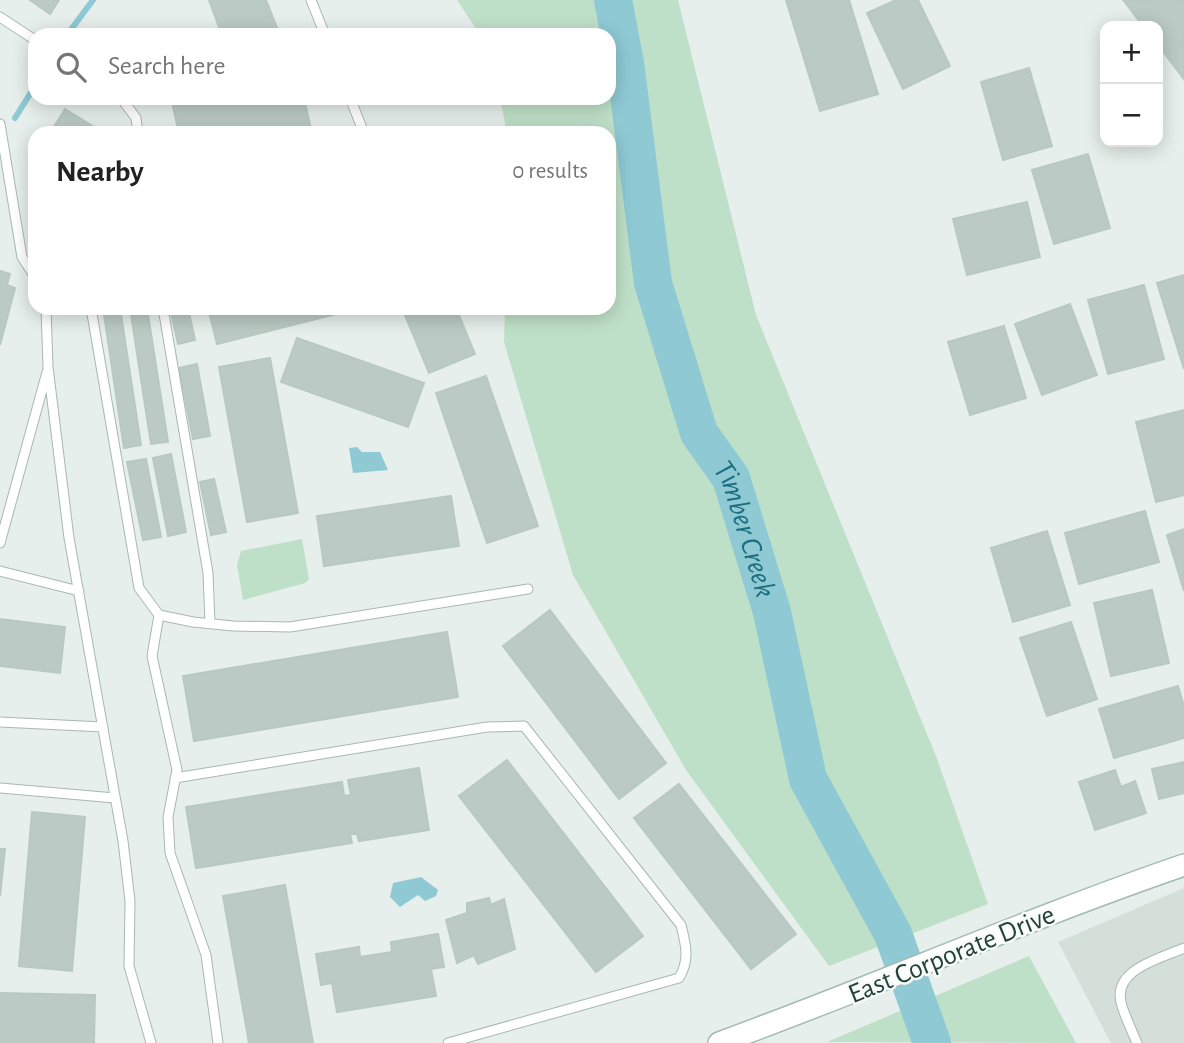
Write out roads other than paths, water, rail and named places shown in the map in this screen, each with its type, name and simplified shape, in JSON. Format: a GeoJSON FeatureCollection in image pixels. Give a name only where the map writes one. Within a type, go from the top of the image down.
{"type":"FeatureCollection","features":[{"type":"Feature","properties":{"kind":"main road","name":"East Corporate Drive"},"geometry":{"type":"LineString","coordinates":[[719,1043],[833,1001],[1038,917],[1184,865]]}},
{"type":"Feature","properties":{"kind":"lane"},"geometry":{"type":"LineString","coordinates":[[311,0],[322,28]]}},
{"type":"Feature","properties":{"kind":"lane"},"geometry":{"type":"LineString","coordinates":[[0,17],[28,35]]}},
{"type":"Feature","properties":{"kind":"lane"},"geometry":{"type":"LineString","coordinates":[[126,105],[136,118],[137,126]]}},
{"type":"Feature","properties":{"kind":"lane"},"geometry":{"type":"LineString","coordinates":[[353,105],[361,126]]}},
{"type":"Feature","properties":{"kind":"lane"},"geometry":{"type":"LineString","coordinates":[[0,124],[22,257],[28,266]]}},
{"type":"Feature","properties":{"kind":"lane"},"geometry":{"type":"LineString","coordinates":[[46,315],[48,367],[69,538],[115,798],[130,901],[129,966],[151,1043]]}},
{"type":"Feature","properties":{"kind":"lane"},"geometry":{"type":"LineString","coordinates":[[92,315],[139,588],[159,615],[210,624],[290,627],[528,589]]}},
{"type":"Feature","properties":{"kind":"lane"},"geometry":{"type":"LineString","coordinates":[[164,315],[208,573],[210,624]]}},
{"type":"Feature","properties":{"kind":"lane"},"geometry":{"type":"LineString","coordinates":[[0,542],[48,367]]}},
{"type":"Feature","properties":{"kind":"lane"},"geometry":{"type":"LineString","coordinates":[[0,570],[79,592]]}},
{"type":"Feature","properties":{"kind":"lane"},"geometry":{"type":"LineString","coordinates":[[159,615],[152,656],[177,771],[168,817],[170,853],[206,955],[218,1043]]}},
{"type":"Feature","properties":{"kind":"lane"},"geometry":{"type":"LineString","coordinates":[[0,722],[103,727]]}},
{"type":"Feature","properties":{"kind":"lane"},"geometry":{"type":"LineString","coordinates":[[176,778],[487,727],[524,726],[681,925],[687,946],[686,967],[679,978],[447,1043]]}},
{"type":"Feature","properties":{"kind":"lane"},"geometry":{"type":"LineString","coordinates":[[0,788],[115,798]]}},
{"type":"Feature","properties":{"kind":"lane"},"geometry":{"type":"LineString","coordinates":[[1137,1043],[1121,1003],[1121,984],[1133,971],[1184,948]]}},
{"type":"Feature","properties":{"kind":"water"},"geometry":{"type":"Polygon","coordinates":[[[357,447],[362,452],[380,452],[388,470],[353,473],[349,448],[357,447]]]}},
{"type":"Feature","properties":{"kind":"water"},"geometry":{"type":"Polygon","coordinates":[[[421,877],[438,890],[436,896],[425,901],[418,895],[400,907],[390,897],[393,883],[421,877]]]}},
{"type":"Feature","properties":{"kind":"waterway"},"geometry":{"type":"LineString","coordinates":[[72,28],[93,0]]}},
{"type":"Feature","properties":{"kind":"waterway","name":"Timber Creek"},"geometry":{"type":"LineString","coordinates":[[613,0],[625,63],[653,283],[699,433],[731,478],[772,612],[808,779],[893,934],[932,1043]]}},
{"type":"Feature","properties":{"kind":"waterway"},"geometry":{"type":"LineString","coordinates":[[15,118],[28,97]]}}]}
